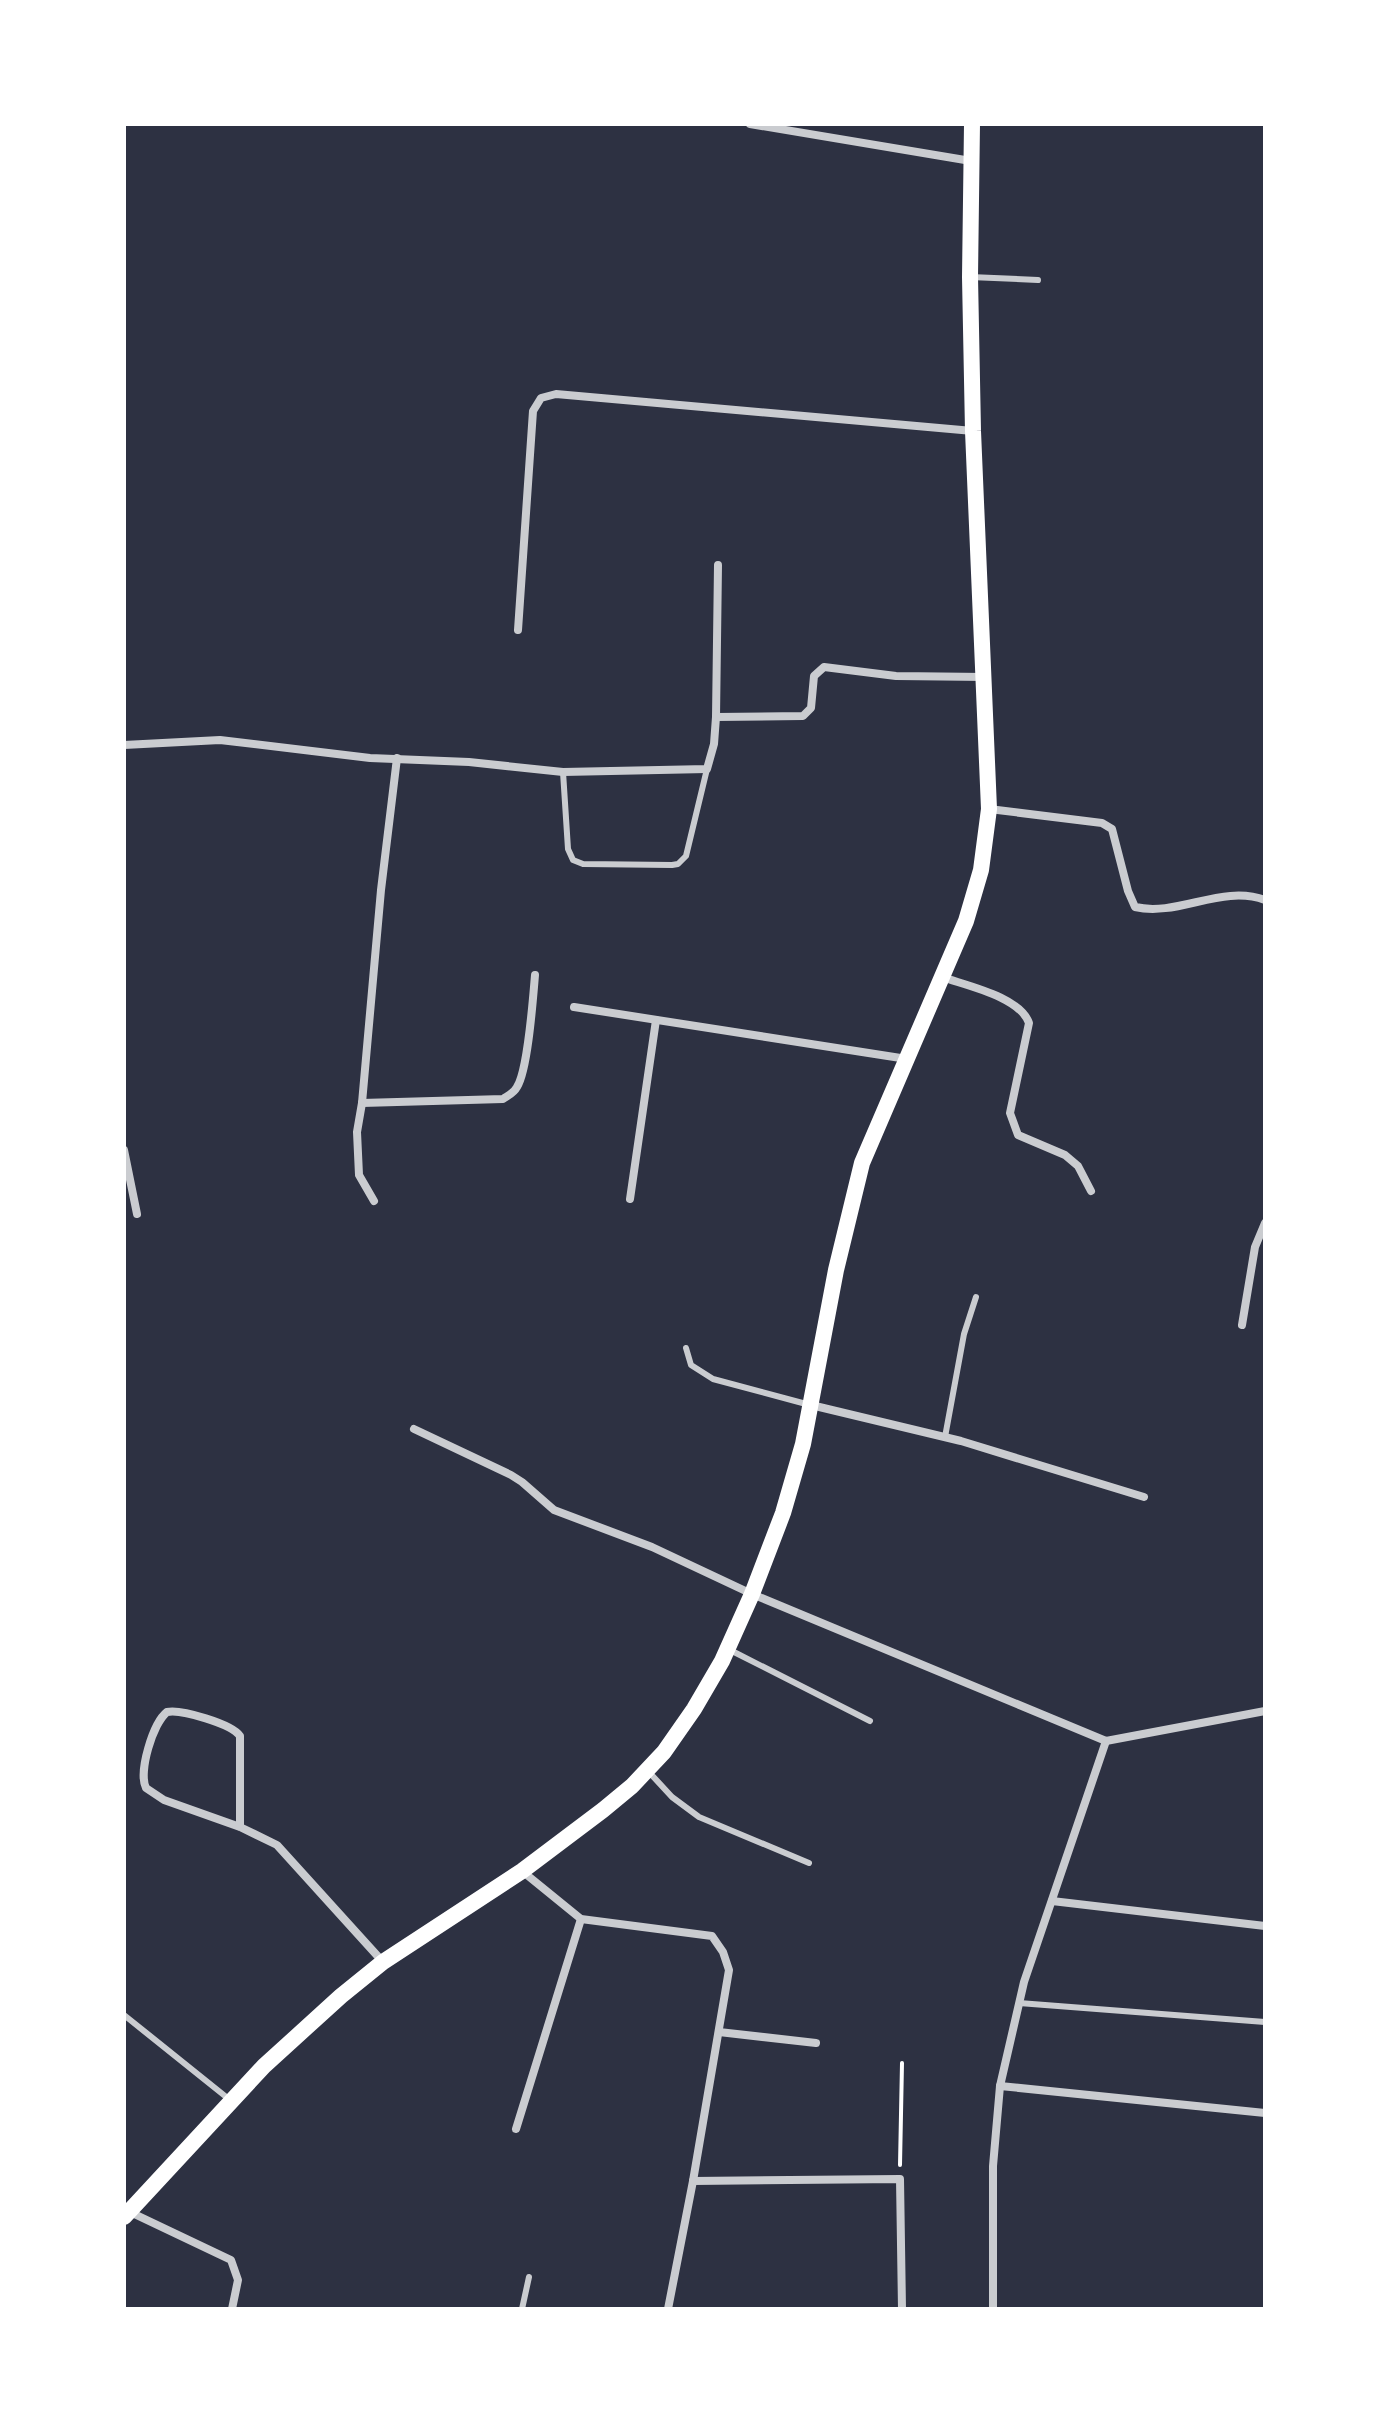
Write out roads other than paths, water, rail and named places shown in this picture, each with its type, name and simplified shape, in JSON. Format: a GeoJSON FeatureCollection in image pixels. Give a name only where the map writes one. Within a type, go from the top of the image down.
{"type":"FeatureCollection","features":[{"type":"Feature","properties":{"kind":"main road"},"geometry":{"type":"LineString","coordinates":[[126,2214],[264,2066],[341,1996],[383,1962],[522,1871],[603,1810],[647,1770],[664,1752],[694,1709],[752,1594],[783,1513],[803,1444],[836,1270],[862,1163],[966,921],[981,870],[989,809],[973,431],[970,277],[972,124]]}},
{"type":"Feature","properties":{"kind":"street"},"geometry":{"type":"LineString","coordinates":[[750,124],[971,161]]}},
{"type":"Feature","properties":{"kind":"street"},"geometry":{"type":"LineString","coordinates":[[518,630],[533,411],[541,398],[556,394],[973,431]]}},
{"type":"Feature","properties":{"kind":"street"},"geometry":{"type":"LineString","coordinates":[[124,745],[220,740],[370,758],[563,772],[707,769],[714,744],[716,717],[718,565]]}},
{"type":"Feature","properties":{"kind":"street"},"geometry":{"type":"LineString","coordinates":[[716,717],[803,716],[811,708],[814,676],[824,667],[896,676],[985,677]]}},
{"type":"Feature","properties":{"kind":"street"},"geometry":{"type":"LineString","coordinates":[[374,1201],[359,1175],[357,1132],[397,758]]}},
{"type":"Feature","properties":{"kind":"street"},"geometry":{"type":"LineString","coordinates":[[989,809],[1102,823],[1112,829],[1135,907],[1151,911],[1238,895],[1265,900]]}},
{"type":"Feature","properties":{"kind":"street"},"geometry":{"type":"LineString","coordinates":[[362,1103],[503,1099],[512,1094],[520,1084],[535,975]]}},
{"type":"Feature","properties":{"kind":"street"},"geometry":{"type":"LineString","coordinates":[[942,977],[1015,1004],[1026,1013],[1029,1023],[1010,1113],[1013,1126],[1018,1135],[1065,1155],[1078,1166],[1091,1191]]}},
{"type":"Feature","properties":{"kind":"street"},"geometry":{"type":"LineString","coordinates":[[574,1007],[907,1059]]}},
{"type":"Feature","properties":{"kind":"street"},"geometry":{"type":"LineString","coordinates":[[630,1199],[656,1020]]}},
{"type":"Feature","properties":{"kind":"street"},"geometry":{"type":"LineString","coordinates":[[124,1150],[137,1214]]}},
{"type":"Feature","properties":{"kind":"street"},"geometry":{"type":"LineString","coordinates":[[1242,1325],[1255,1247],[1265,1223]]}},
{"type":"Feature","properties":{"kind":"street"},"geometry":{"type":"LineString","coordinates":[[810,1405],[945,1437],[1144,1497]]}},
{"type":"Feature","properties":{"kind":"street"},"geometry":{"type":"LineString","coordinates":[[414,1429],[511,1475],[554,1510],[652,1547],[752,1594],[1106,1741],[1265,1711]]}},
{"type":"Feature","properties":{"kind":"street"},"geometry":{"type":"LineString","coordinates":[[240,1827],[240,1736],[230,1727],[178,1711],[167,1712],[159,1720],[151,1742],[143,1775],[146,1788],[164,1800],[240,1827],[277,1845],[383,1962]]}},
{"type":"Feature","properties":{"kind":"street"},"geometry":{"type":"LineString","coordinates":[[993,2309],[993,2166],[1000,2086],[1024,1982],[1106,1741]]}},
{"type":"Feature","properties":{"kind":"street"},"geometry":{"type":"LineString","coordinates":[[522,1871],[581,1919],[712,1936],[723,1952],[729,1970],[668,2309]]}},
{"type":"Feature","properties":{"kind":"street"},"geometry":{"type":"LineString","coordinates":[[1052,1901],[1265,1926]]}},
{"type":"Feature","properties":{"kind":"street"},"geometry":{"type":"LineString","coordinates":[[516,2129],[581,1919]]}},
{"type":"Feature","properties":{"kind":"street"},"geometry":{"type":"LineString","coordinates":[[719,2032],[816,2043]]}},
{"type":"Feature","properties":{"kind":"street"},"geometry":{"type":"LineString","coordinates":[[1000,2086],[1265,2113]]}},
{"type":"Feature","properties":{"kind":"street"},"geometry":{"type":"LineString","coordinates":[[693,2181],[900,2179],[902,2309]]}},
{"type":"Feature","properties":{"kind":"street"},"geometry":{"type":"LineString","coordinates":[[126,2214],[231,2260],[238,2280],[232,2309]]}},
{"type":"Feature","properties":{"kind":"lane"},"geometry":{"type":"LineString","coordinates":[[970,277],[1038,280]]}},
{"type":"Feature","properties":{"kind":"lane"},"geometry":{"type":"LineString","coordinates":[[563,772],[568,849],[573,860],[583,864],[672,865],[678,864],[686,856],[707,769]]}},
{"type":"Feature","properties":{"kind":"lane"},"geometry":{"type":"LineString","coordinates":[[945,1437],[964,1334],[976,1297]]}},
{"type":"Feature","properties":{"kind":"lane"},"geometry":{"type":"LineString","coordinates":[[686,1348],[691,1365],[713,1379],[810,1405]]}},
{"type":"Feature","properties":{"kind":"lane"},"geometry":{"type":"LineString","coordinates":[[727,1648],[870,1721]]}},
{"type":"Feature","properties":{"kind":"lane"},"geometry":{"type":"LineString","coordinates":[[647,1770],[672,1797],[699,1817],[809,1863]]}},
{"type":"Feature","properties":{"kind":"lane"},"geometry":{"type":"LineString","coordinates":[[1019,2003],[1265,2022]]}},
{"type":"Feature","properties":{"kind":"lane"},"geometry":{"type":"LineString","coordinates":[[124,2015],[231,2101]]}},
{"type":"Feature","properties":{"kind":"lane"},"geometry":{"type":"LineString","coordinates":[[522,2309],[529,2277]]}}]}
